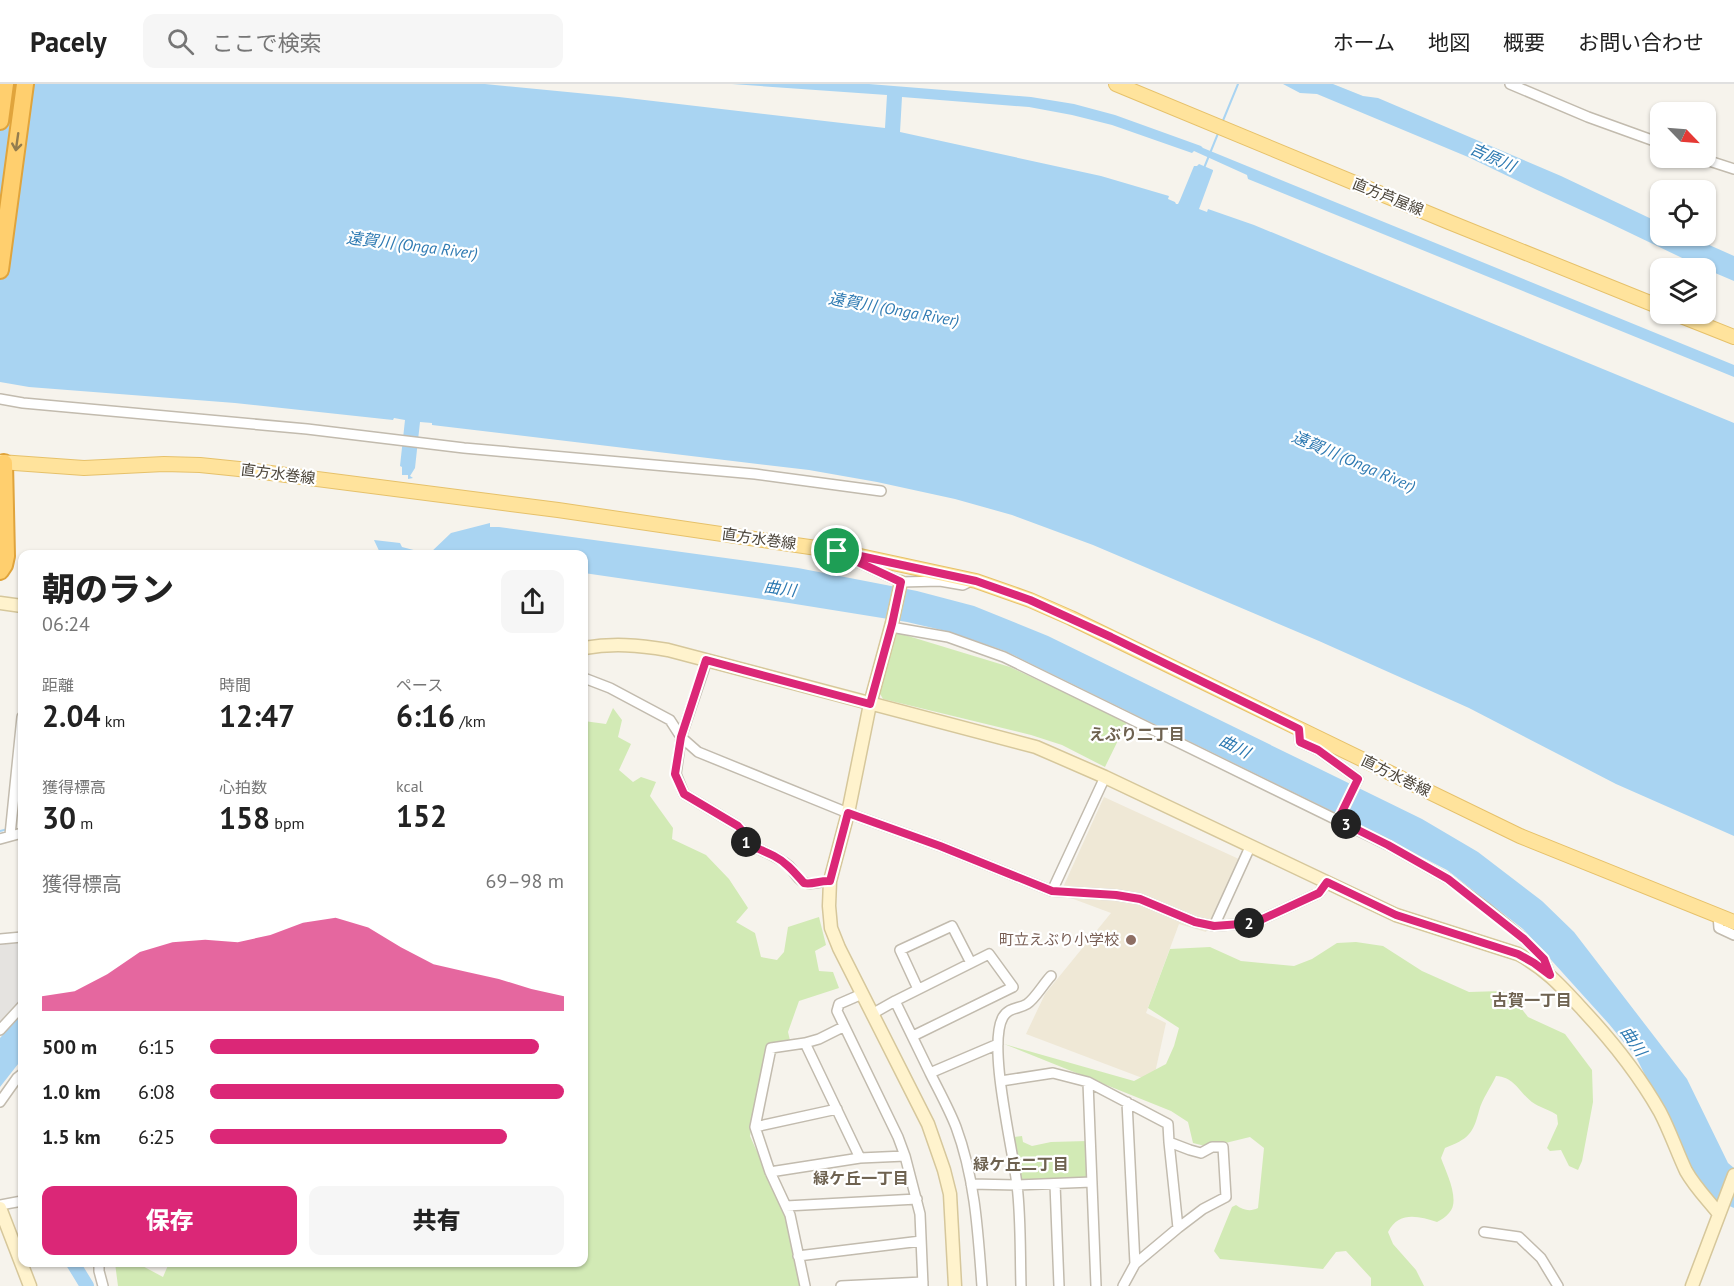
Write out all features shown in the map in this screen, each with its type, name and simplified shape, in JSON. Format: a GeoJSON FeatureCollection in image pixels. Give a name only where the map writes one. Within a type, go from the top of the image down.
{"type":"FeatureCollection","features":[{"type":"Feature","properties":{"kind":"highway"},"geometry":{"type":"LineString","coordinates":[[0,122],[5,84]]}},
{"type":"Feature","properties":{"kind":"highway"},"geometry":{"type":"LineString","coordinates":[[0,270],[25,84]]}},
{"type":"Feature","properties":{"kind":"highway"},"geometry":{"type":"LineString","coordinates":[[0,571],[4,566],[6,556],[2,462]]}},
{"type":"Feature","properties":{"kind":"main road","name":"直方芦屋線"},"geometry":{"type":"LineString","coordinates":[[1116,84],[1650,303]]}},
{"type":"Feature","properties":{"kind":"main road"},"geometry":{"type":"LineString","coordinates":[[1701,324],[1734,337]]}},
{"type":"Feature","properties":{"kind":"main road","name":"直方水巻線"},"geometry":{"type":"LineString","coordinates":[[2,462],[84,468],[164,464],[239,469],[558,510],[837,551],[976,581],[1030,600],[1071,618],[1520,836],[1734,922]]}},
{"type":"Feature","properties":{"kind":"street"},"geometry":{"type":"LineString","coordinates":[[1510,84],[1588,117],[1650,139]]}},
{"type":"Feature","properties":{"kind":"street"},"geometry":{"type":"LineString","coordinates":[[1716,163],[1734,169]]}},
{"type":"Feature","properties":{"kind":"street"},"geometry":{"type":"LineString","coordinates":[[0,399],[307,429],[464,448],[755,474],[880,491]]}},
{"type":"Feature","properties":{"kind":"street"},"geometry":{"type":"LineString","coordinates":[[837,551],[839,558],[858,562],[901,582],[940,581],[963,585],[976,581]]}},
{"type":"Feature","properties":{"kind":"street"},"geometry":{"type":"LineString","coordinates":[[901,582],[870,704],[848,813],[830,881],[829,906],[831,928],[838,948],[928,1124],[944,1170],[952,1211],[955,1286]]}},
{"type":"Feature","properties":{"kind":"street"},"geometry":{"type":"LineString","coordinates":[[0,603],[18,605]]}},
{"type":"Feature","properties":{"kind":"street"},"geometry":{"type":"LineString","coordinates":[[891,625],[948,637],[1004,657],[1388,845],[1456,885],[1524,939],[1544,959],[1550,975]]}},
{"type":"Feature","properties":{"kind":"street"},"geometry":{"type":"LineString","coordinates":[[588,647],[637,644],[668,650],[1036,747],[1105,777],[1396,915],[1518,954],[1550,975],[1627,1062],[1660,1113],[1696,1188],[1721,1210]]}},
{"type":"Feature","properties":{"kind":"street"},"geometry":{"type":"LineString","coordinates":[[706,660],[681,737],[675,774],[684,794],[738,826],[744,833],[746,842],[776,856],[804,883],[830,881]]}},
{"type":"Feature","properties":{"kind":"street"},"geometry":{"type":"LineString","coordinates":[[588,680],[610,688],[670,720],[681,737],[698,752],[848,813],[940,846],[1052,891],[1140,899],[1195,922],[1214,926],[1254,923],[1319,893],[1327,882]]}},
{"type":"Feature","properties":{"kind":"street"},"geometry":{"type":"LineString","coordinates":[[1299,729],[1300,742],[1318,750],[1358,779],[1338,820]]}},
{"type":"Feature","properties":{"kind":"street"},"geometry":{"type":"LineString","coordinates":[[10,835],[18,756]]}},
{"type":"Feature","properties":{"kind":"street"},"geometry":{"type":"LineString","coordinates":[[1052,891],[1105,777]]}},
{"type":"Feature","properties":{"kind":"street"},"geometry":{"type":"LineString","coordinates":[[0,839],[18,834]]}},
{"type":"Feature","properties":{"kind":"street"},"geometry":{"type":"LineString","coordinates":[[1214,926],[1250,847]]}},
{"type":"Feature","properties":{"kind":"street"},"geometry":{"type":"LineString","coordinates":[[1718,915],[1719,928],[1734,935]]}},
{"type":"Feature","properties":{"kind":"street"},"geometry":{"type":"LineString","coordinates":[[918,989],[900,951],[952,926],[970,963]]}},
{"type":"Feature","properties":{"kind":"street"},"geometry":{"type":"LineString","coordinates":[[0,939],[18,937]]}},
{"type":"Feature","properties":{"kind":"street"},"geometry":{"type":"LineString","coordinates":[[872,1014],[989,954],[1013,987],[913,1036]]}},
{"type":"Feature","properties":{"kind":"street"},"geometry":{"type":"LineString","coordinates":[[1021,1286],[1017,1185],[1001,1081],[998,1044],[1000,1026],[1004,1016],[1009,1011],[1027,1004],[1051,976]]}},
{"type":"Feature","properties":{"kind":"street"},"geometry":{"type":"LineString","coordinates":[[841,1286],[923,1284],[920,1214],[905,1156],[837,1011],[839,1004],[862,994]]}},
{"type":"Feature","properties":{"kind":"street"},"geometry":{"type":"LineString","coordinates":[[895,1001],[956,1125],[966,1156],[977,1217],[982,1286]]}},
{"type":"Feature","properties":{"kind":"street"},"geometry":{"type":"LineString","coordinates":[[0,1030],[18,1010]]}},
{"type":"Feature","properties":{"kind":"street"},"geometry":{"type":"LineString","coordinates":[[806,1286],[790,1215],[770,1172],[755,1127],[771,1048],[819,1039],[843,1027]]}},
{"type":"Feature","properties":{"kind":"street"},"geometry":{"type":"LineString","coordinates":[[805,1043],[860,1158]]}},
{"type":"Feature","properties":{"kind":"street"},"geometry":{"type":"LineString","coordinates":[[930,1073],[998,1044]]}},
{"type":"Feature","properties":{"kind":"street"},"geometry":{"type":"LineString","coordinates":[[1001,1081],[1053,1073],[1088,1082],[1168,1124],[1178,1228]]}},
{"type":"Feature","properties":{"kind":"street"},"geometry":{"type":"LineString","coordinates":[[0,1102],[18,1076]]}},
{"type":"Feature","properties":{"kind":"street"},"geometry":{"type":"LineString","coordinates":[[1088,1082],[1096,1286]]}},
{"type":"Feature","properties":{"kind":"street"},"geometry":{"type":"LineString","coordinates":[[1127,1102],[1135,1264]]}},
{"type":"Feature","properties":{"kind":"street"},"geometry":{"type":"LineString","coordinates":[[755,1127],[837,1109]]}},
{"type":"Feature","properties":{"kind":"street"},"geometry":{"type":"LineString","coordinates":[[1123,1286],[1135,1264],[1203,1209],[1226,1197],[1223,1146],[1212,1147],[1201,1153],[1170,1142]]}},
{"type":"Feature","properties":{"kind":"street"},"geometry":{"type":"LineString","coordinates":[[770,1172],[860,1158],[905,1156]]}},
{"type":"Feature","properties":{"kind":"street"},"geometry":{"type":"LineString","coordinates":[[1692,1286],[1734,1175]]}},
{"type":"Feature","properties":{"kind":"street"},"geometry":{"type":"LineString","coordinates":[[971,1184],[1092,1182]]}},
{"type":"Feature","properties":{"kind":"street"},"geometry":{"type":"LineString","coordinates":[[1056,1184],[1059,1286]]}},
{"type":"Feature","properties":{"kind":"street"},"geometry":{"type":"LineString","coordinates":[[786,1206],[917,1199]]}},
{"type":"Feature","properties":{"kind":"street"},"geometry":{"type":"LineString","coordinates":[[18,1202],[0,1207],[18,1254]]}},
{"type":"Feature","properties":{"kind":"street"},"geometry":{"type":"LineString","coordinates":[[1484,1232],[1520,1237],[1541,1258],[1558,1286]]}},
{"type":"Feature","properties":{"kind":"street"},"geometry":{"type":"LineString","coordinates":[[798,1256],[921,1241]]}},
{"type":"Feature","properties":{"kind":"street"},"geometry":{"type":"LineString","coordinates":[[23,1267],[30,1286]]}},
{"type":"Feature","properties":{"kind":"street"},"geometry":{"type":"LineString","coordinates":[[99,1267],[104,1286]]}},
{"type":"Feature","properties":{"kind":"shaded area","name":"町立えぶり小学校"},"geometry":{"type":"Polygon","coordinates":[[[1104,797],[1241,860],[1206,932],[1179,924],[1146,1013],[1166,1023],[1153,1082],[1026,1034],[1045,994],[1111,913],[1060,894],[1104,797]]]}},
{"type":"Feature","properties":{"kind":"shaded area"},"geometry":{"type":"Polygon","coordinates":[[[18,941],[18,1002],[0,1021],[0,943],[18,941]]]}},
{"type":"Feature","properties":{"kind":"green space"},"geometry":{"type":"Polygon","coordinates":[[[895,632],[1010,667],[1127,722],[1105,767],[1062,745],[1031,735],[883,699],[879,692],[895,632]]]}},
{"type":"Feature","properties":{"kind":"green space"},"geometry":{"type":"Polygon","coordinates":[[[613,708],[622,720],[618,737],[631,744],[619,770],[633,782],[641,777],[656,782],[650,796],[673,828],[672,839],[706,855],[729,879],[748,908],[736,922],[755,933],[761,957],[777,960],[784,952],[788,927],[819,917],[826,945],[815,951],[819,971],[833,972],[839,988],[799,1001],[788,1032],[792,1049],[766,1056],[750,1136],[785,1214],[800,1286],[118,1286],[116,1267],[144,1267],[163,1277],[167,1267],[588,1267],[588,722],[606,724],[613,708]]]}},
{"type":"Feature","properties":{"kind":"green space"},"geometry":{"type":"Polygon","coordinates":[[[1356,942],[1383,946],[1422,971],[1469,992],[1502,991],[1515,1000],[1528,1017],[1565,1034],[1592,1070],[1593,1102],[1582,1161],[1578,1170],[1569,1166],[1561,1150],[1550,1151],[1547,1148],[1558,1124],[1557,1115],[1535,1104],[1513,1083],[1496,1076],[1482,1102],[1472,1130],[1459,1142],[1445,1148],[1441,1158],[1453,1194],[1454,1201],[1449,1213],[1437,1222],[1416,1217],[1403,1218],[1392,1225],[1388,1232],[1393,1244],[1416,1270],[1424,1286],[1371,1286],[1371,1278],[1346,1251],[1336,1252],[1323,1269],[1220,1259],[1214,1251],[1232,1207],[1236,1205],[1249,1210],[1258,1208],[1264,1148],[1250,1137],[1209,1147],[1193,1143],[1188,1122],[1171,1111],[1004,1044],[1134,1081],[1166,1064],[1179,1028],[1148,1008],[1170,949],[1210,947],[1241,961],[1294,966],[1312,959],[1337,943],[1356,942]]]}},
{"type":"Feature","properties":{"kind":"green space"},"geometry":{"type":"Polygon","coordinates":[[[1022,1136],[1023,1142],[1032,1146],[1051,1142],[1087,1141],[1089,1175],[1086,1179],[1025,1181],[1019,1177],[1014,1137],[1022,1136]]]}},
{"type":"Feature","properties":{"kind":"water","name":"遠賀川 (Onga River)"},"geometry":{"type":"Polygon","coordinates":[[[0,84],[485,84],[885,128],[887,95],[732,84],[869,84],[1031,97],[1074,104],[1115,115],[1201,146],[1734,365],[1734,377],[1248,179],[1247,175],[1194,151],[1192,153],[1112,125],[1029,107],[902,97],[900,132],[1101,176],[1169,196],[1168,199],[1176,204],[1180,200],[1194,166],[1199,164],[1213,171],[1199,209],[1207,212],[1208,209],[1254,225],[1734,423],[1734,836],[1616,784],[1469,708],[1319,641],[1093,545],[1012,515],[955,499],[809,470],[420,422],[415,468],[410,476],[413,478],[408,479],[408,475],[402,475],[400,466],[405,420],[235,403],[29,387],[0,382],[0,84]]]}},
{"type":"Feature","properties":{"kind":"water","name":"吉原川"},"geometry":{"type":"Polygon","coordinates":[[[1283,84],[1333,84],[1363,96],[1378,98],[1561,176],[1650,218],[1650,243],[1468,157],[1317,94],[1300,93],[1283,84]]]}},
{"type":"Feature","properties":{"kind":"water"},"geometry":{"type":"Polygon","coordinates":[[[1657,246],[1712,246],[1734,256],[1734,281],[1716,273],[1716,258],[1682,258],[1657,246]]]}},
{"type":"Feature","properties":{"kind":"water","name":"曲川"},"geometry":{"type":"Polygon","coordinates":[[[490,523],[490,527],[798,568],[917,591],[974,606],[1048,636],[1422,819],[1478,852],[1542,901],[1574,932],[1687,1079],[1728,1163],[1734,1168],[1734,1208],[1716,1200],[1693,1171],[1636,1057],[1609,1024],[1523,929],[1447,870],[1005,651],[950,632],[907,622],[588,574],[588,550],[433,550],[451,533],[490,523]]]}},
{"type":"Feature","properties":{"kind":"water"},"geometry":{"type":"Polygon","coordinates":[[[374,540],[400,543],[402,547],[414,550],[379,550],[374,540]]]}},
{"type":"Feature","properties":{"kind":"water"},"geometry":{"type":"Polygon","coordinates":[[[18,1018],[18,1064],[0,1087],[0,1038],[18,1018]]]}},
{"type":"Feature","properties":{"kind":"waterway"},"geometry":{"type":"LineString","coordinates":[[1222,123],[1238,84]]}},
{"type":"Feature","properties":{"kind":"waterway"},"geometry":{"type":"LineString","coordinates":[[1204,168],[1219,131]]}},
{"type":"Feature","properties":{"kind":"waterway"},"geometry":{"type":"LineString","coordinates":[[0,831],[8,829]]}},
{"type":"Feature","properties":{"kind":"waterway"},"geometry":{"type":"LineString","coordinates":[[75,1267],[87,1286]]}},
{"type":"Feature","properties":{"kind":"place","name":"町立えぶり小学校"},"geometry":{"type":"Point","coordinates":[1131,940]}},
{"type":"Feature","properties":{"kind":"district","name":"えぶり二丁目"},"geometry":{"type":"Point","coordinates":[1137,734]}},
{"type":"Feature","properties":{"kind":"district","name":"古賀一丁目"},"geometry":{"type":"Point","coordinates":[1532,1000]}},
{"type":"Feature","properties":{"kind":"district","name":"緑ケ丘二丁目"},"geometry":{"type":"Point","coordinates":[1021,1164]}},
{"type":"Feature","properties":{"kind":"district","name":"緑ケ丘一丁目"},"geometry":{"type":"Point","coordinates":[861,1178]}},
{"type":"Feature","properties":{"kind":"route"},"geometry":{"type":"LineString","coordinates":[[837,551],[976,581],[1030,600],[1299,729],[1300,742],[1318,750],[1358,779],[1338,820],[1448,879],[1524,939],[1544,959],[1550,975],[1518,954],[1396,915],[1327,882],[1319,893],[1254,923],[1214,926],[1195,922],[1140,899],[1116,895],[1052,891],[940,846],[848,813],[830,881],[804,883],[776,856],[746,842],[744,833],[729,819],[684,794],[675,774],[676,760],[681,737],[706,660],[870,704],[901,582],[858,562],[839,558],[837,551]]}}]}
